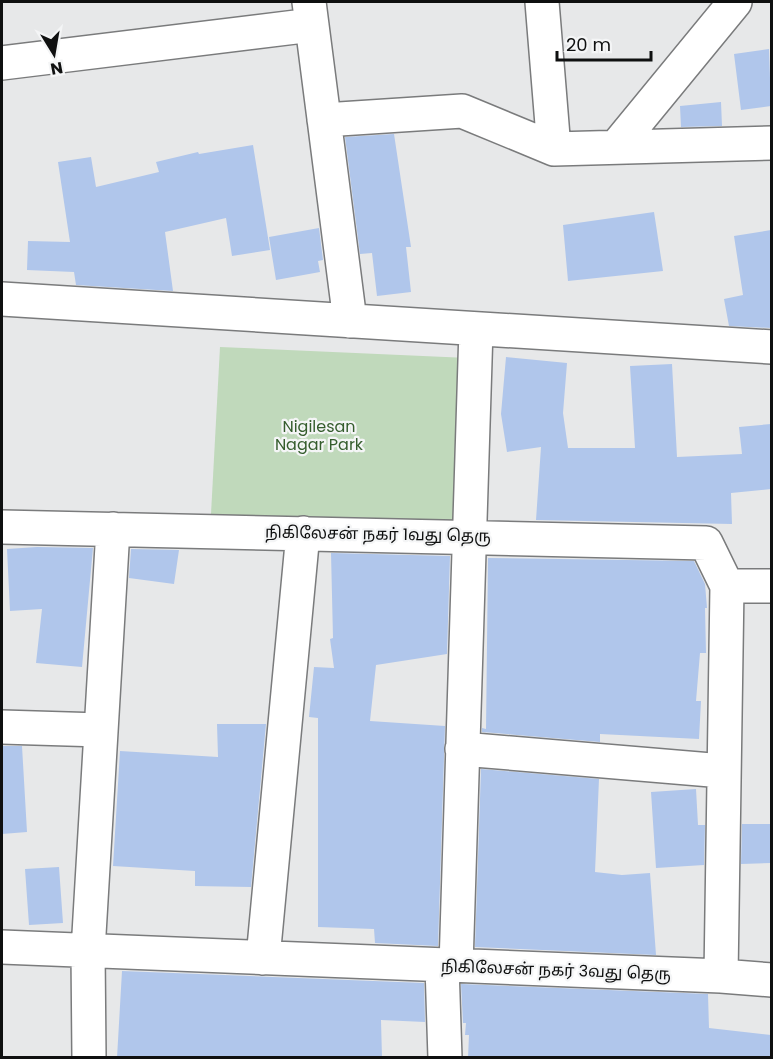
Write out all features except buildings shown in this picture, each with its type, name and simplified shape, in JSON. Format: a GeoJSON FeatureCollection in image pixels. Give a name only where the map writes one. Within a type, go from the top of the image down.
{"type":"FeatureCollection","features":[{"type":"Feature","properties":{"kind":"street"},"geometry":{"type":"LineString","coordinates":[[542,2],[554,148]]}},
{"type":"Feature","properties":{"kind":"street"},"geometry":{"type":"LineString","coordinates":[[616,147],[735,2]]}},
{"type":"Feature","properties":{"kind":"street"},"geometry":{"type":"LineString","coordinates":[[2,63],[310,14],[350,321]]}},
{"type":"Feature","properties":{"kind":"street"},"geometry":{"type":"LineString","coordinates":[[324,120],[462,111],[554,148],[771,143]]}},
{"type":"Feature","properties":{"kind":"street"},"geometry":{"type":"LineString","coordinates":[[2,299],[771,347]]}},
{"type":"Feature","properties":{"kind":"street"},"geometry":{"type":"LineString","coordinates":[[445,1058],[462,749],[476,329]]}},
{"type":"Feature","properties":{"kind":"street","name":"நிகிலேசன் நகர் 1வது தெரு"},"geometry":{"type":"LineString","coordinates":[[2,527],[469,535],[706,543],[728,586]]}},
{"type":"Feature","properties":{"kind":"street"},"geometry":{"type":"LineString","coordinates":[[89,1058],[88,951],[113,529]]}},
{"type":"Feature","properties":{"kind":"street"},"geometry":{"type":"LineString","coordinates":[[263,957],[303,533]]}},
{"type":"Feature","properties":{"kind":"street"},"geometry":{"type":"LineString","coordinates":[[721,976],[728,586],[771,585]]}},
{"type":"Feature","properties":{"kind":"street"},"geometry":{"type":"LineString","coordinates":[[2,727],[101,730]]}},
{"type":"Feature","properties":{"kind":"street"},"geometry":{"type":"LineString","coordinates":[[462,749],[723,771]]}},
{"type":"Feature","properties":{"kind":"street","name":"நிகிலேசன் நகர் 3வது தெரு"},"geometry":{"type":"LineString","coordinates":[[2,947],[721,976],[771,980]]}},
{"type":"Feature","properties":{"kind":"green space","name":"Nigilesan Nagar Park"},"geometry":{"type":"Polygon","coordinates":[[[220,347],[468,358],[460,526],[211,514],[220,347]]]}}]}
